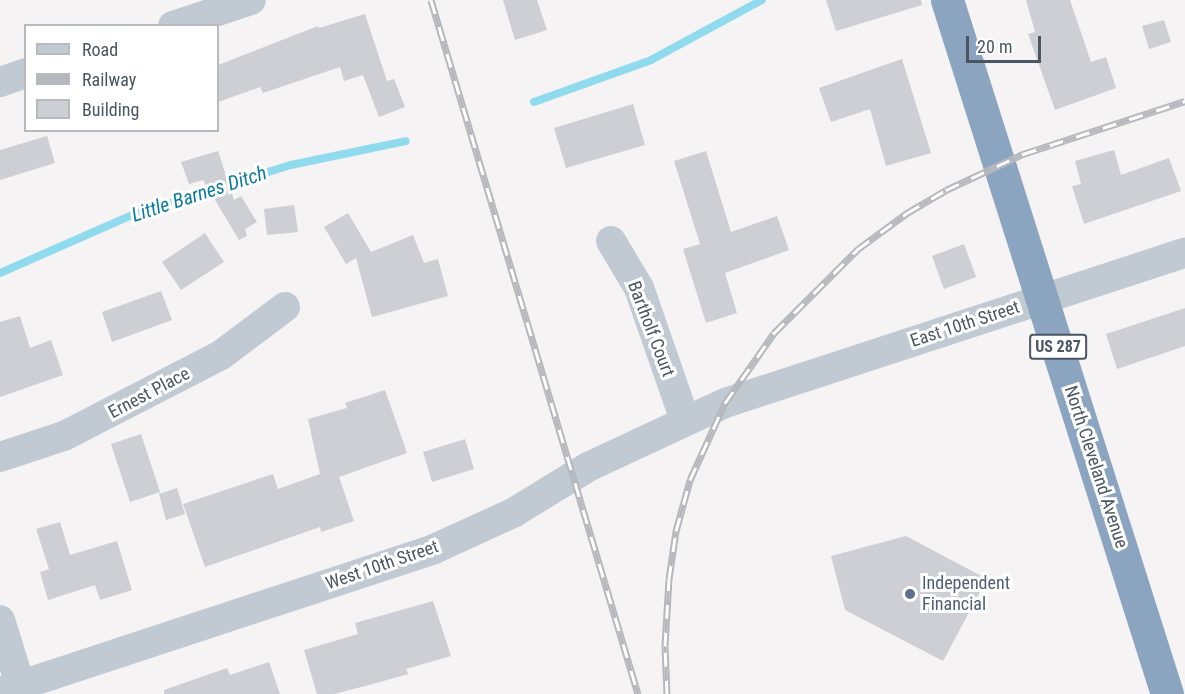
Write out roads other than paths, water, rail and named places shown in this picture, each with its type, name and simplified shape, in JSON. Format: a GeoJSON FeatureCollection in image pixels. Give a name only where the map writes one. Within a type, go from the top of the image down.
{"type":"FeatureCollection","features":[{"type":"Feature","properties":{"kind":"highway","name":"North Cleveland Avenue"},"geometry":{"type":"LineString","coordinates":[[947,0],[1167,694]]}},
{"type":"Feature","properties":{"kind":"street"},"geometry":{"type":"LineString","coordinates":[[179,24],[251,0]]}},
{"type":"Feature","properties":{"kind":"street"},"geometry":{"type":"LineString","coordinates":[[0,82],[24,74]]}},
{"type":"Feature","properties":{"kind":"street","name":"Bartholf Court"},"geometry":{"type":"LineString","coordinates":[[611,241],[639,288],[685,420]]}},
{"type":"Feature","properties":{"kind":"street","name":"East 10th Street"},"geometry":{"type":"LineString","coordinates":[[746,396],[1185,253]]}},
{"type":"Feature","properties":{"kind":"street","name":"Ernest Place"},"geometry":{"type":"LineString","coordinates":[[0,457],[64,435],[221,355],[285,307]]}},
{"type":"Feature","properties":{"kind":"street","name":"West 10th Street"},"geometry":{"type":"LineString","coordinates":[[14,690],[434,549],[513,513],[588,467],[685,420],[746,396]]}},
{"type":"Feature","properties":{"kind":"street"},"geometry":{"type":"LineString","coordinates":[[0,620],[14,690]]}},
{"type":"Feature","properties":{"kind":"waterway","name":"Little Barnes Ditch"},"geometry":{"type":"LineString","coordinates":[[534,102],[651,60],[762,0]]}},
{"type":"Feature","properties":{"kind":"waterway","name":"Little Barnes Ditch"},"geometry":{"type":"LineString","coordinates":[[0,273],[132,215],[291,165],[406,141]]}},
{"type":"Feature","properties":{"kind":"railway"},"geometry":{"type":"LineString","coordinates":[[431,0],[638,694]]}},
{"type":"Feature","properties":{"kind":"railway"},"geometry":{"type":"LineString","coordinates":[[667,694],[665,646],[669,579],[676,531],[690,480],[725,403],[774,333],[858,249],[907,213],[946,190],[1023,154],[1185,101]]}},
{"type":"Feature","properties":{"kind":"place","name":"Independent Financial"},"geometry":{"type":"Point","coordinates":[910,594]}}]}
